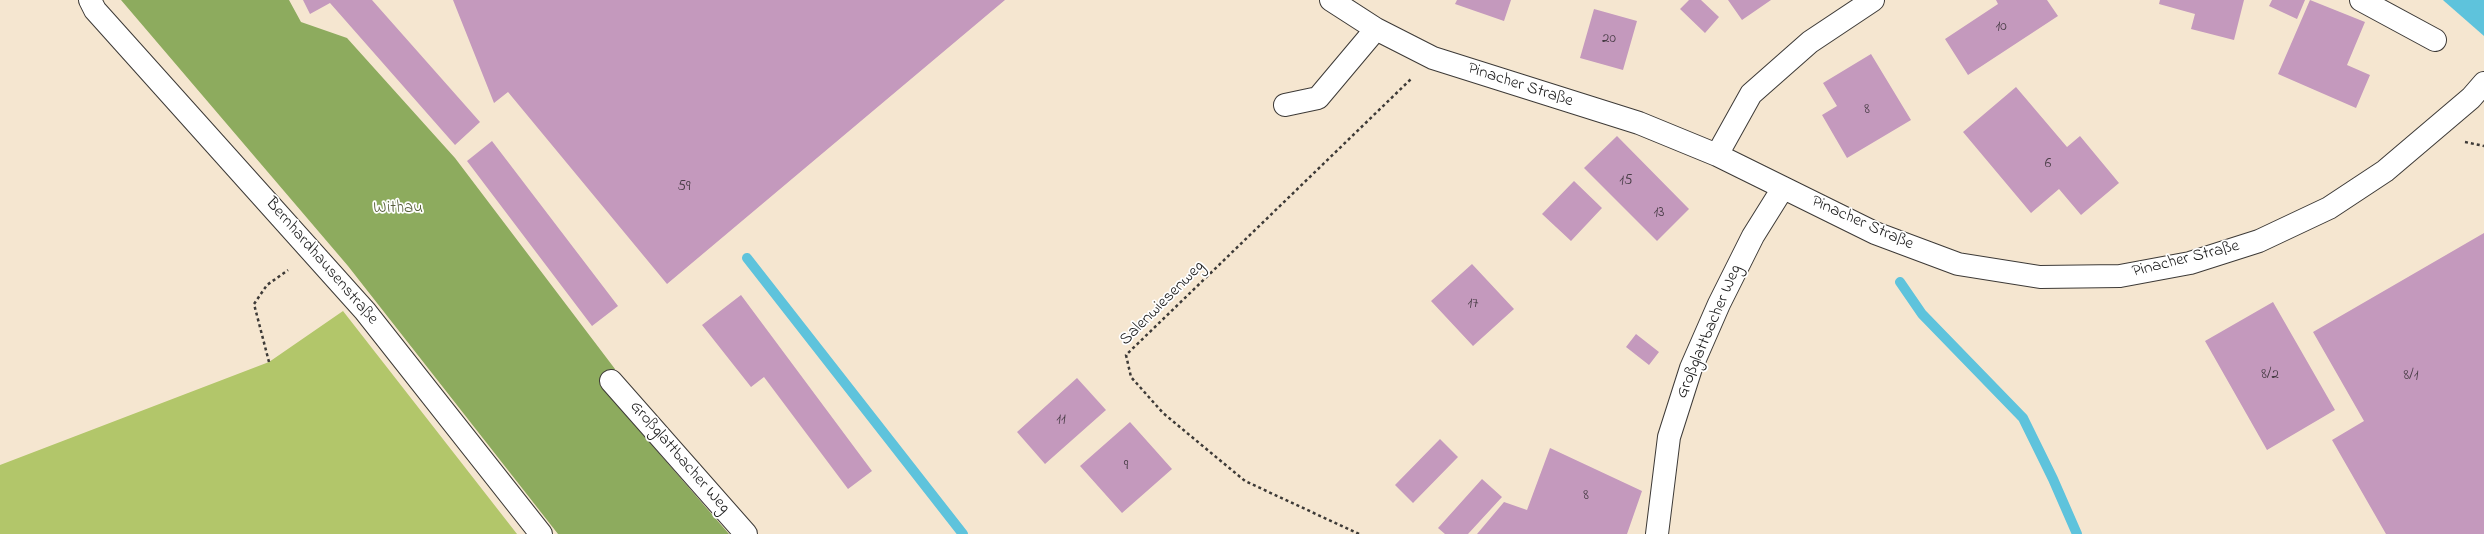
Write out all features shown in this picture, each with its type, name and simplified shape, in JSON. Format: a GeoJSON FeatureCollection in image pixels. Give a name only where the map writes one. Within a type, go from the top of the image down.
{"type":"FeatureCollection","features":[{"type":"Feature","properties":{"kind":"street","name":"Bernhardhausenstraße"},"geometry":{"type":"LineString","coordinates":[[90,0],[95,10],[365,311],[541,534]]}},
{"type":"Feature","properties":{"kind":"street","name":"Pinacher Straße"},"geometry":{"type":"LineString","coordinates":[[1331,0],[1376,29],[1433,58],[1639,123],[1717,155],[1875,233],[1958,264],[2040,277],[2120,276],[2190,263],[2259,241],[2329,208],[2385,171],[2478,90]]}},
{"type":"Feature","properties":{"kind":"street"},"geometry":{"type":"LineString","coordinates":[[1717,155],[1751,94],[1810,42],[1873,0]]}},
{"type":"Feature","properties":{"kind":"street"},"geometry":{"type":"LineString","coordinates":[[2361,0],[2435,40]]}},
{"type":"Feature","properties":{"kind":"street"},"geometry":{"type":"LineString","coordinates":[[1285,105],[1318,98],[1376,29]]}},
{"type":"Feature","properties":{"kind":"street","name":"Großglattbacher Weg"},"geometry":{"type":"LineString","coordinates":[[1657,534],[1668,437],[1691,368],[1719,304],[1753,236],[1783,188]]}},
{"type":"Feature","properties":{"kind":"street","name":"Großglattbacher Weg"},"geometry":{"type":"LineString","coordinates":[[611,381],[746,534]]}},
{"type":"Feature","properties":{"kind":"path","name":"Salenwiesenweg"},"geometry":{"type":"LineString","coordinates":[[1359,534],[1245,482],[1163,413],[1131,377],[1126,355],[1433,58]]}},
{"type":"Feature","properties":{"kind":"path"},"geometry":{"type":"LineString","coordinates":[[267,286],[254,304],[269,362]]}},
{"type":"Feature","properties":{"kind":"green space","name":"Withau"},"geometry":{"type":"Polygon","coordinates":[[[121,0],[289,0],[301,22],[347,38],[455,158],[615,369],[600,385],[729,534],[558,534],[348,266],[121,0]]]}},
{"type":"Feature","properties":{"kind":"green space"},"geometry":{"type":"Polygon","coordinates":[[[343,311],[517,534],[0,534],[0,465],[269,362],[343,311]]]}},
{"type":"Feature","properties":{"kind":"water"},"geometry":{"type":"Polygon","coordinates":[[[2443,0],[2484,0],[2484,36],[2444,1],[2443,0]]]}},
{"type":"Feature","properties":{"kind":"building"},"geometry":{"type":"Polygon","coordinates":[[[303,0],[372,0],[480,122],[455,145],[330,3],[310,14],[303,0]]]}},
{"type":"Feature","properties":{"kind":"building"},"geometry":{"type":"Polygon","coordinates":[[[453,0],[1005,0],[667,284],[508,92],[494,103],[453,0]]]}},
{"type":"Feature","properties":{"kind":"building"},"geometry":{"type":"Polygon","coordinates":[[[1457,0],[1511,0],[1504,21],[1455,4],[1457,0]]]}},
{"type":"Feature","properties":{"kind":"building"},"geometry":{"type":"Polygon","coordinates":[[[1689,0],[1701,0],[1719,17],[1705,33],[1680,9],[1689,0]]]}},
{"type":"Feature","properties":{"kind":"building"},"geometry":{"type":"Polygon","coordinates":[[[1728,0],[1771,0],[1742,20],[1728,0]]]}},
{"type":"Feature","properties":{"kind":"building"},"geometry":{"type":"Polygon","coordinates":[[[1996,0],[2047,0],[2058,16],[1968,75],[1945,39],[1998,4],[1996,0]]]}},
{"type":"Feature","properties":{"kind":"building"},"geometry":{"type":"Polygon","coordinates":[[[2160,0],[2244,0],[2234,40],[2191,29],[2195,14],[2159,4],[2160,0]]]}},
{"type":"Feature","properties":{"kind":"building"},"geometry":{"type":"Polygon","coordinates":[[[2272,0],[2305,0],[2297,19],[2269,6],[2272,0]]]}},
{"type":"Feature","properties":{"kind":"building"},"geometry":{"type":"Polygon","coordinates":[[[2310,0],[2365,22],[2347,65],[2370,75],[2356,108],[2278,74],[2310,0]]]}},
{"type":"Feature","properties":{"kind":"building"},"geometry":{"type":"Polygon","coordinates":[[[1594,9],[1637,21],[1623,70],[1580,58],[1594,9]]]}},
{"type":"Feature","properties":{"kind":"building"},"geometry":{"type":"Polygon","coordinates":[[[1871,54],[1911,120],[1847,158],[1822,115],[1837,106],[1823,83],[1871,54]]]}},
{"type":"Feature","properties":{"kind":"building"},"geometry":{"type":"Polygon","coordinates":[[[2016,87],[2067,147],[2080,136],[2119,183],[2081,215],[2059,189],[2031,213],[1963,132],[2016,87]]]}},
{"type":"Feature","properties":{"kind":"building"},"geometry":{"type":"Polygon","coordinates":[[[1617,136],[1689,209],[1657,241],[1584,168],[1617,136]]]}},
{"type":"Feature","properties":{"kind":"building"},"geometry":{"type":"Polygon","coordinates":[[[492,141],[618,306],[592,326],[467,161],[492,141]]]}},
{"type":"Feature","properties":{"kind":"building"},"geometry":{"type":"Polygon","coordinates":[[[1574,181],[1602,208],[1571,241],[1542,214],[1574,181]]]}},
{"type":"Feature","properties":{"kind":"building"},"geometry":{"type":"Polygon","coordinates":[[[2484,233],[2484,534],[2386,534],[2332,440],[2364,421],[2313,332],[2484,233]]]}},
{"type":"Feature","properties":{"kind":"building"},"geometry":{"type":"Polygon","coordinates":[[[1472,264],[1514,309],[1473,346],[1431,301],[1472,264]]]}},
{"type":"Feature","properties":{"kind":"building"},"geometry":{"type":"Polygon","coordinates":[[[741,295],[872,471],[848,489],[764,377],[751,387],[702,325],[741,295]]]}},
{"type":"Feature","properties":{"kind":"building"},"geometry":{"type":"Polygon","coordinates":[[[2273,302],[2335,410],[2267,450],[2205,341],[2273,302]]]}},
{"type":"Feature","properties":{"kind":"building"},"geometry":{"type":"Polygon","coordinates":[[[1636,334],[1659,352],[1649,365],[1626,347],[1636,334]]]}},
{"type":"Feature","properties":{"kind":"building"},"geometry":{"type":"Polygon","coordinates":[[[1077,378],[1106,410],[1045,464],[1017,432],[1077,378]]]}},
{"type":"Feature","properties":{"kind":"building"},"geometry":{"type":"Polygon","coordinates":[[[1130,422],[1172,469],[1122,513],[1080,466],[1130,422]]]}},
{"type":"Feature","properties":{"kind":"building"},"geometry":{"type":"Polygon","coordinates":[[[1440,439],[1458,457],[1413,503],[1395,485],[1440,439]]]}},
{"type":"Feature","properties":{"kind":"building"},"geometry":{"type":"Polygon","coordinates":[[[1550,448],[1642,491],[1627,534],[1477,534],[1504,502],[1527,510],[1550,448]]]}},
{"type":"Feature","properties":{"kind":"building"},"geometry":{"type":"Polygon","coordinates":[[[1482,479],[1502,497],[1468,534],[1445,534],[1438,528],[1482,479]]]}},
{"type":"Feature","properties":{"kind":"waterway"},"geometry":{"type":"LineString","coordinates":[[747,258],[963,534]]}},
{"type":"Feature","properties":{"kind":"waterway"},"geometry":{"type":"LineString","coordinates":[[1900,282],[1922,314],[2023,418],[2053,479],[2077,534]]}}]}
